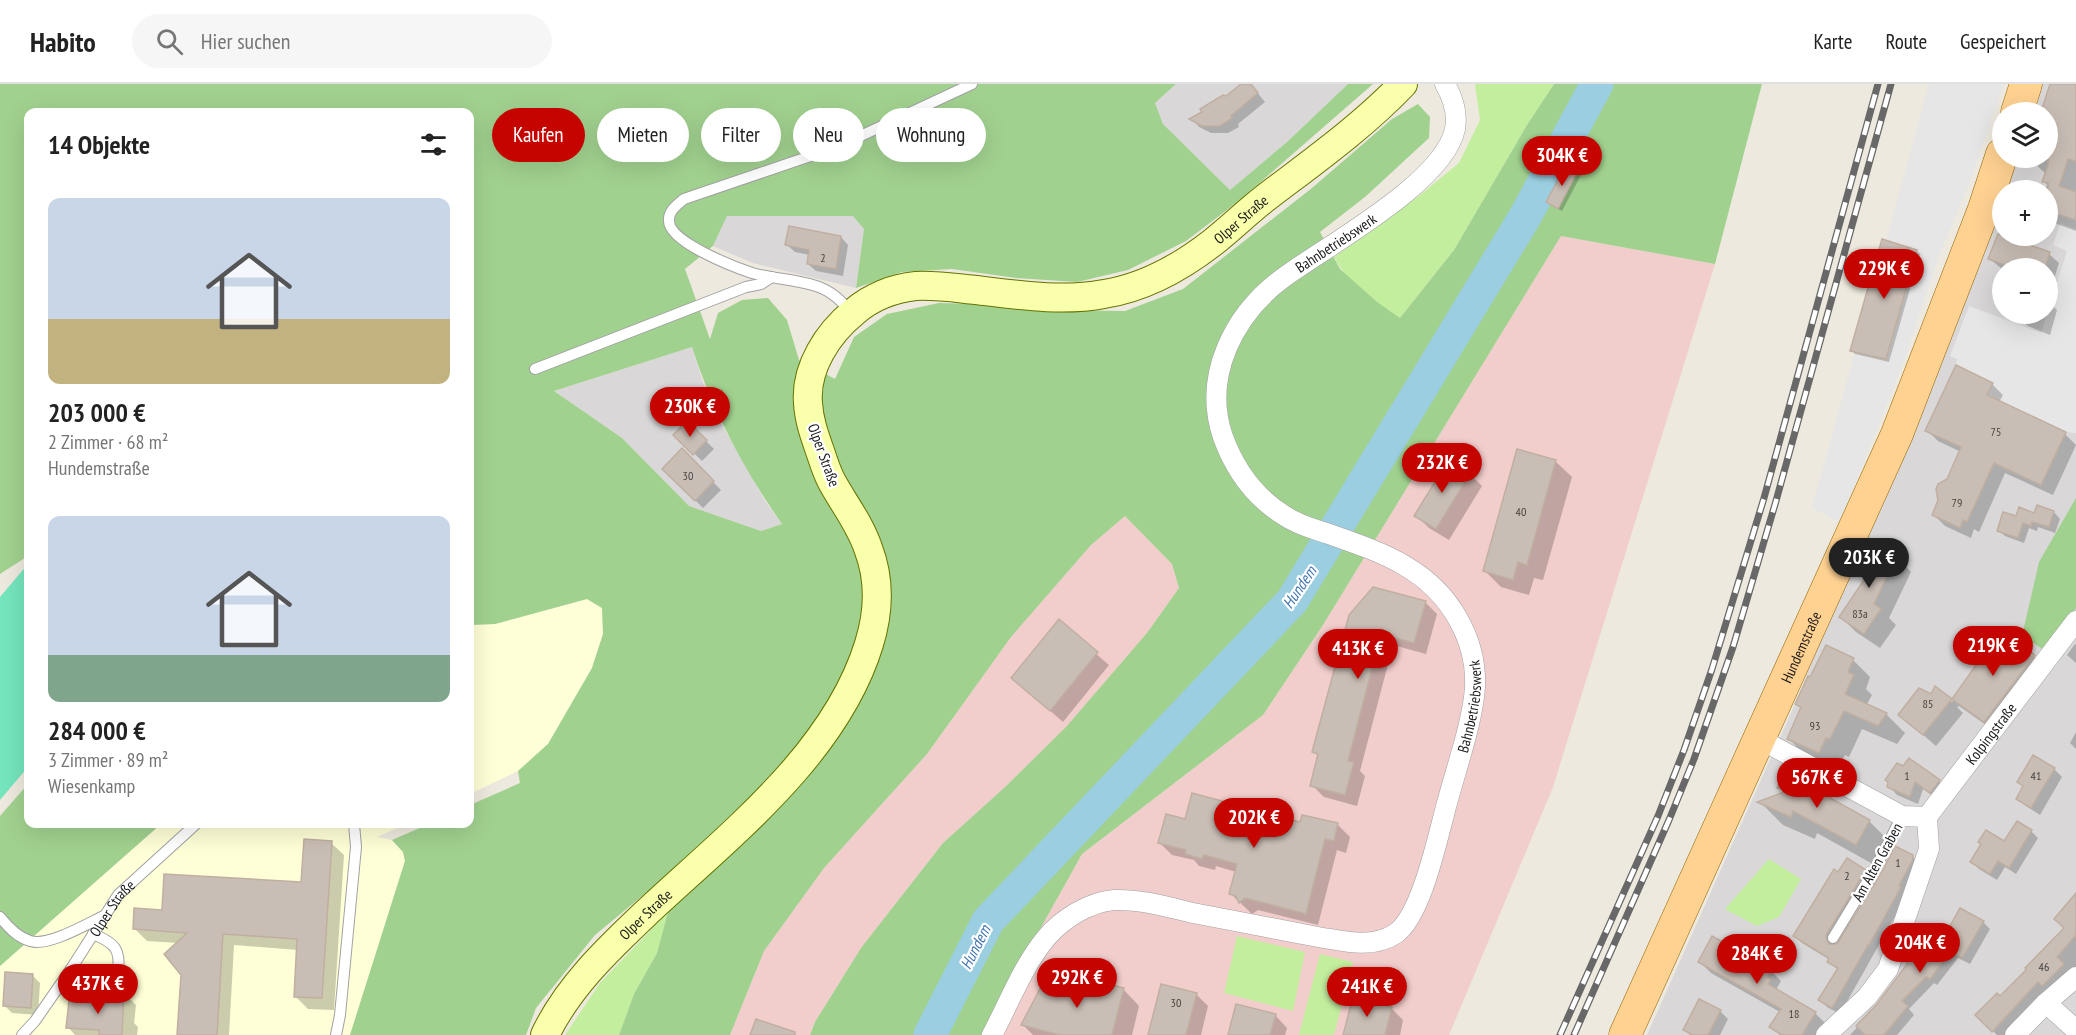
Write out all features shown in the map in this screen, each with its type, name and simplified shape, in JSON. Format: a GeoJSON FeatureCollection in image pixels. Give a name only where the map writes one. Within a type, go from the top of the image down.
{"type":"FeatureCollection","features":[{"type":"Feature","properties":{"kind":"main road","name":"Olper Straße"},"geometry":{"type":"LineString","coordinates":[[545,1035],[577,983],[617,939],[780,788],[828,726],[844,701],[858,672],[869,643],[875,617],[877,591],[874,568],[863,534],[829,478],[812,428],[807,400],[814,366],[823,348],[852,313],[883,294],[914,286],[1058,297],[1105,294],[1142,283],[1178,266],[1213,242],[1247,212],[1323,154],[1403,84]]}},
{"type":"Feature","properties":{"kind":"main road"},"geometry":{"type":"LineString","coordinates":[[2020,102],[2026,84]]}},
{"type":"Feature","properties":{"kind":"main road","name":"Hundemstraße"},"geometry":{"type":"LineString","coordinates":[[1625,1035],[1760,740],[1908,407],[1997,168]]}},
{"type":"Feature","properties":{"kind":"street","name":"Bahnbetriebswerk"},"geometry":{"type":"LineString","coordinates":[[992,1035],[1023,975],[1048,936],[1066,920],[1086,908],[1105,902],[1117,900],[1148,904],[1363,944],[1395,934],[1415,908],[1433,855],[1470,716],[1475,688],[1474,662],[1468,639],[1461,623],[1438,590],[1414,569],[1378,552],[1296,523],[1269,504],[1246,483],[1230,457],[1218,423],[1216,389],[1223,353],[1237,325],[1255,304],[1281,279],[1378,214],[1442,158],[1452,139],[1456,116],[1453,100],[1445,84]]}},
{"type":"Feature","properties":{"kind":"street","name":"Kolpingstraße"},"geometry":{"type":"LineString","coordinates":[[1927,817],[2076,621]]}},
{"type":"Feature","properties":{"kind":"street"},"geometry":{"type":"LineString","coordinates":[[1760,740],[1902,816],[1927,817],[1929,849],[1888,969],[1868,998],[1826,1035]]}},
{"type":"Feature","properties":{"kind":"street"},"geometry":{"type":"LineString","coordinates":[[2015,1035],[2076,976]]}},
{"type":"Feature","properties":{"kind":"street"},"geometry":{"type":"LineString","coordinates":[[2046,1003],[2076,1030]]}},
{"type":"Feature","properties":{"kind":"lane"},"geometry":{"type":"LineString","coordinates":[[852,313],[834,294],[817,286],[753,273],[702,252],[672,232],[669,220],[673,208],[684,199],[837,147],[972,84]]}},
{"type":"Feature","properties":{"kind":"lane"},"geometry":{"type":"LineString","coordinates":[[535,369],[746,287],[761,284],[772,277]]}},
{"type":"Feature","properties":{"kind":"lane","name":"Am Alten Graben"},"geometry":{"type":"LineString","coordinates":[[1833,938],[1876,867],[1902,816]]}},
{"type":"Feature","properties":{"kind":"lane","name":"Olper Straße"},"geometry":{"type":"LineString","coordinates":[[22,1035],[35,1021],[118,895],[192,828]]}},
{"type":"Feature","properties":{"kind":"lane"},"geometry":{"type":"LineString","coordinates":[[336,1035],[356,847],[354,828]]}},
{"type":"Feature","properties":{"kind":"lane"},"geometry":{"type":"LineString","coordinates":[[0,917],[12,932],[31,942],[49,940],[106,915]]}},
{"type":"Feature","properties":{"kind":"lane"},"geometry":{"type":"LineString","coordinates":[[70,969],[95,981],[111,978],[118,973],[118,950],[110,941],[93,934]]}},
{"type":"Feature","properties":{"kind":"shaded area"},"geometry":{"type":"Polygon","coordinates":[[[1176,84],[1348,84],[1287,142],[1230,190],[1163,124],[1155,103],[1176,84]]]}},
{"type":"Feature","properties":{"kind":"shaded area"},"geometry":{"type":"Polygon","coordinates":[[[1929,84],[2004,84],[1998,102],[1992,102],[1992,118],[1969,184],[1939,256],[1904,361],[1840,522],[1812,508],[1855,352],[1886,359],[1917,250],[1886,241],[1929,84]]]}},
{"type":"Feature","properties":{"kind":"shaded area"},"geometry":{"type":"Polygon","coordinates":[[[2034,84],[2076,84],[2076,1035],[1647,1035],[1799,695],[1992,192],[1992,246],[2058,246],[2058,180],[1997,180],[2001,168],[2058,168],[2058,102],[2027,102],[2034,84]]]}},
{"type":"Feature","properties":{"kind":"shaded area"},"geometry":{"type":"Polygon","coordinates":[[[726,216],[854,216],[864,229],[856,288],[753,263],[713,246],[726,216]]]}},
{"type":"Feature","properties":{"kind":"shaded area"},"geometry":{"type":"Polygon","coordinates":[[[2060,223],[2076,229],[2076,433],[2066,432],[1987,395],[1956,365],[1957,359],[1950,356],[1969,306],[1992,315],[1992,324],[2017,324],[2041,333],[2044,324],[2058,324],[2058,279],[2067,251],[2055,246],[2058,246],[2060,223]]]}},
{"type":"Feature","properties":{"kind":"shaded area"},"geometry":{"type":"Polygon","coordinates":[[[1561,236],[1715,264],[1553,787],[1449,1035],[981,1035],[1082,854],[1263,715],[1323,625],[1561,236]]]}},
{"type":"Feature","properties":{"kind":"shaded area"},"geometry":{"type":"Polygon","coordinates":[[[692,347],[703,383],[722,425],[767,504],[782,524],[761,531],[689,506],[622,438],[554,391],[692,347]]]}},
{"type":"Feature","properties":{"kind":"shaded area"},"geometry":{"type":"Polygon","coordinates":[[[1125,516],[1172,564],[1179,588],[1147,633],[1066,727],[1004,788],[943,843],[861,948],[815,1022],[810,1035],[730,1035],[764,951],[824,868],[927,754],[1011,637],[1091,545],[1125,516]]]}},
{"type":"Feature","properties":{"kind":"shaded area"},"geometry":{"type":"Polygon","coordinates":[[[587,599],[602,608],[603,634],[592,668],[548,744],[518,771],[474,792],[474,625],[495,624],[587,599]]]}},
{"type":"Feature","properties":{"kind":"shaded area"},"geometry":{"type":"Polygon","coordinates":[[[156,828],[397,828],[377,837],[392,840],[403,852],[405,861],[350,1035],[0,1035],[0,966],[156,828]]]}},
{"type":"Feature","properties":{"kind":"green space"},"geometry":{"type":"Polygon","coordinates":[[[0,84],[1176,84],[1155,103],[1163,124],[1230,190],[1287,142],[1348,84],[1373,84],[1240,200],[1186,241],[1128,270],[1077,282],[1016,278],[952,269],[902,272],[856,288],[864,229],[853,216],[727,216],[713,246],[685,269],[710,339],[718,313],[742,300],[768,298],[787,320],[799,360],[835,379],[854,337],[887,314],[939,303],[1057,310],[1125,311],[1183,289],[1312,188],[1392,119],[1418,104],[1430,117],[1429,138],[1365,197],[1320,232],[1340,269],[1377,302],[1400,318],[1454,250],[1527,125],[1554,84],[1762,84],[1715,264],[1561,236],[1323,625],[1263,715],[1082,854],[981,1035],[810,1035],[815,1022],[861,948],[943,843],[1004,788],[1066,727],[1147,633],[1179,588],[1172,564],[1125,516],[1091,545],[1011,637],[927,754],[824,868],[764,951],[730,1035],[619,1035],[634,994],[657,953],[668,912],[648,891],[595,935],[536,1008],[526,1035],[350,1035],[405,861],[403,852],[392,840],[420,828],[474,828],[474,803],[520,783],[518,771],[548,744],[592,668],[603,634],[602,608],[587,599],[495,624],[474,625],[474,108],[24,108],[24,559],[0,574],[0,84]],[[692,347],[554,391],[622,438],[689,506],[761,531],[782,524],[755,482],[719,416],[692,347]]]}},
{"type":"Feature","properties":{"kind":"green space"},"geometry":{"type":"Polygon","coordinates":[[[1475,84],[1554,84],[1527,125],[1454,250],[1400,318],[1354,284],[1334,257],[1419,196],[1459,163],[1480,120],[1475,84]]]}},
{"type":"Feature","properties":{"kind":"green space"},"geometry":{"type":"Polygon","coordinates":[[[2076,498],[2076,608],[2044,650],[2022,636],[2039,562],[2076,498]]]}},
{"type":"Feature","properties":{"kind":"green space"},"geometry":{"type":"Polygon","coordinates":[[[24,569],[24,772],[0,800],[0,597],[24,569]]]}},
{"type":"Feature","properties":{"kind":"green space"},"geometry":{"type":"Polygon","coordinates":[[[24,789],[24,828],[156,828],[0,966],[0,816],[24,789]]]}},
{"type":"Feature","properties":{"kind":"green space"},"geometry":{"type":"Polygon","coordinates":[[[1769,859],[1801,879],[1779,917],[1757,926],[1725,909],[1769,859]]]}},
{"type":"Feature","properties":{"kind":"green space"},"geometry":{"type":"Polygon","coordinates":[[[668,912],[657,953],[634,994],[619,1035],[565,1035],[600,983],[668,912]]]}},
{"type":"Feature","properties":{"kind":"green space"},"geometry":{"type":"Polygon","coordinates":[[[1237,936],[1305,952],[1293,1011],[1224,993],[1237,936]]]}},
{"type":"Feature","properties":{"kind":"green space"},"geometry":{"type":"Polygon","coordinates":[[[1320,954],[1353,962],[1334,1035],[1299,1035],[1320,954]]]}},
{"type":"Feature","properties":{"kind":"building"},"geometry":{"type":"Polygon","coordinates":[[[1241,84],[1251,84],[1258,93],[1231,116],[1232,118],[1220,126],[1202,126],[1189,119],[1202,112],[1200,109],[1223,95],[1226,96],[1241,84]]]}},
{"type":"Feature","properties":{"kind":"building"},"geometry":{"type":"Polygon","coordinates":[[[2050,84],[2076,84],[2076,161],[2068,159],[2059,186],[2076,192],[2076,220],[2058,214],[2058,180],[2043,180],[2047,168],[2058,168],[2058,102],[2044,102],[2050,84]]]}},
{"type":"Feature","properties":{"kind":"building"},"geometry":{"type":"Polygon","coordinates":[[[1567,164],[1578,170],[1558,209],[1546,202],[1567,164]]]}},
{"type":"Feature","properties":{"kind":"building"},"geometry":{"type":"Polygon","coordinates":[[[789,226],[841,236],[836,269],[807,264],[809,250],[785,245],[789,226]]]}},
{"type":"Feature","properties":{"kind":"building"},"geometry":{"type":"Polygon","coordinates":[[[1882,239],[1917,250],[1886,359],[1850,351],[1882,239]]]}},
{"type":"Feature","properties":{"kind":"building"},"geometry":{"type":"Polygon","coordinates":[[[1993,246],[2033,246],[2050,252],[2048,258],[1988,259],[1993,246]]]}},
{"type":"Feature","properties":{"kind":"building"},"geometry":{"type":"Polygon","coordinates":[[[1956,365],[1993,383],[1987,395],[2066,432],[2041,485],[1994,463],[1967,522],[1963,520],[1960,528],[1932,515],[1938,500],[1936,489],[1938,484],[1947,479],[1961,447],[1925,431],[1956,365]]]}},
{"type":"Feature","properties":{"kind":"building"},"geometry":{"type":"Polygon","coordinates":[[[687,421],[707,440],[693,455],[673,435],[687,421]]]}},
{"type":"Feature","properties":{"kind":"building"},"geometry":{"type":"Polygon","coordinates":[[[682,448],[714,481],[695,501],[662,469],[682,448]]]}},
{"type":"Feature","properties":{"kind":"building"},"geometry":{"type":"Polygon","coordinates":[[[1517,449],[1556,460],[1527,565],[1518,562],[1513,580],[1483,571],[1517,449]]]}},
{"type":"Feature","properties":{"kind":"building"},"geometry":{"type":"Polygon","coordinates":[[[1449,459],[1471,472],[1436,529],[1414,516],[1449,459]]]}},
{"type":"Feature","properties":{"kind":"building"},"geometry":{"type":"Polygon","coordinates":[[[2037,505],[2054,511],[2049,527],[2032,522],[2031,526],[2023,523],[2018,538],[1997,531],[2003,512],[2016,516],[2019,507],[2034,513],[2037,505]]]}},
{"type":"Feature","properties":{"kind":"building"},"geometry":{"type":"Polygon","coordinates":[[[1873,544],[1897,555],[1874,604],[1881,609],[1864,634],[1839,617],[1866,577],[1859,574],[1873,544]]]}},
{"type":"Feature","properties":{"kind":"building"},"geometry":{"type":"Polygon","coordinates":[[[1373,587],[1426,601],[1414,643],[1381,634],[1348,761],[1354,762],[1345,795],[1310,786],[1318,754],[1312,752],[1349,615],[1373,587]]]}},
{"type":"Feature","properties":{"kind":"building"},"geometry":{"type":"Polygon","coordinates":[[[1059,619],[1098,652],[1050,711],[1011,678],[1059,619]]]}},
{"type":"Feature","properties":{"kind":"building"},"geometry":{"type":"Polygon","coordinates":[[[1998,634],[2003,638],[2006,634],[2035,655],[1984,722],[1952,699],[1998,634]]]}},
{"type":"Feature","properties":{"kind":"building"},"geometry":{"type":"Polygon","coordinates":[[[1826,645],[1854,658],[1848,672],[1854,675],[1845,694],[1887,713],[1878,726],[1844,711],[1830,739],[1826,738],[1819,753],[1787,739],[1801,707],[1795,704],[1826,645]]]}},
{"type":"Feature","properties":{"kind":"building"},"geometry":{"type":"Polygon","coordinates":[[[1935,686],[1952,699],[1923,735],[1898,715],[1919,688],[1931,694],[1935,686]]]}},
{"type":"Feature","properties":{"kind":"building"},"geometry":{"type":"Polygon","coordinates":[[[2033,755],[2055,768],[2031,808],[2016,799],[2023,786],[2017,782],[2033,755]]]}},
{"type":"Feature","properties":{"kind":"building"},"geometry":{"type":"Polygon","coordinates":[[[1909,758],[1940,780],[1930,793],[1915,782],[1910,797],[1887,787],[1888,782],[1885,780],[1897,763],[1903,766],[1909,758]]]}},
{"type":"Feature","properties":{"kind":"building"},"geometry":{"type":"Polygon","coordinates":[[[1784,773],[1831,796],[1830,798],[1870,820],[1856,845],[1793,811],[1791,817],[1757,802],[1787,791],[1777,788],[1784,773]]]}},
{"type":"Feature","properties":{"kind":"building"},"geometry":{"type":"Polygon","coordinates":[[[1192,793],[1300,822],[1302,815],[1338,823],[1334,841],[1325,839],[1306,914],[1245,898],[1239,903],[1236,896],[1229,894],[1237,864],[1204,855],[1202,859],[1185,854],[1186,850],[1158,843],[1166,814],[1185,819],[1192,793]]]}},
{"type":"Feature","properties":{"kind":"building"},"geometry":{"type":"Polygon","coordinates":[[[2017,821],[2032,830],[2009,868],[1998,861],[1990,874],[1970,862],[1986,830],[2004,841],[2017,821]]]}},
{"type":"Feature","properties":{"kind":"building"},"geometry":{"type":"Polygon","coordinates":[[[304,839],[332,841],[322,998],[294,997],[297,939],[223,934],[217,1035],[177,1035],[181,975],[164,954],[187,933],[133,929],[134,908],[162,910],[164,874],[301,882],[304,839]]]}},
{"type":"Feature","properties":{"kind":"building"},"geometry":{"type":"Polygon","coordinates":[[[1895,846],[1913,855],[1913,859],[1899,886],[1901,887],[1832,1008],[1818,1000],[1838,968],[1827,962],[1829,958],[1793,936],[1834,869],[1838,872],[1847,858],[1866,870],[1826,935],[1829,944],[1837,944],[1883,870],[1895,846]]]}},
{"type":"Feature","properties":{"kind":"building"},"geometry":{"type":"Polygon","coordinates":[[[2076,893],[2076,938],[2075,936],[2057,957],[2064,964],[2042,986],[2038,982],[1992,1032],[1975,1015],[1997,993],[2000,996],[2064,928],[2054,919],[2076,893]]]}},
{"type":"Feature","properties":{"kind":"building"},"geometry":{"type":"Polygon","coordinates":[[[1960,908],[1984,921],[1962,958],[1951,951],[1930,979],[1926,977],[1902,1001],[1908,1006],[1884,1035],[1865,1035],[1856,1026],[1877,1004],[1908,963],[1905,961],[1916,946],[1932,958],[1960,908]]]}},
{"type":"Feature","properties":{"kind":"building"},"geometry":{"type":"Polygon","coordinates":[[[1712,936],[1771,969],[1767,977],[1771,980],[1768,984],[1816,1012],[1802,1035],[1782,1035],[1769,1027],[1781,1009],[1698,962],[1712,936]]]}},
{"type":"Feature","properties":{"kind":"building"},"geometry":{"type":"Polygon","coordinates":[[[5,972],[33,974],[31,1008],[3,1006],[5,972]]]}},
{"type":"Feature","properties":{"kind":"building"},"geometry":{"type":"Polygon","coordinates":[[[1076,976],[1124,988],[1112,1035],[1060,1035],[1021,1025],[1041,987],[1071,995],[1076,976]]]}},
{"type":"Feature","properties":{"kind":"building"},"geometry":{"type":"Polygon","coordinates":[[[1161,984],[1197,993],[1186,1035],[1148,1035],[1161,984]]]}},
{"type":"Feature","properties":{"kind":"building"},"geometry":{"type":"Polygon","coordinates":[[[109,989],[124,991],[122,1035],[99,1035],[99,1030],[66,1028],[69,1000],[108,1003],[109,989]]]}},
{"type":"Feature","properties":{"kind":"building"},"geometry":{"type":"Polygon","coordinates":[[[1353,997],[1392,1007],[1385,1035],[1343,1035],[1353,997]]]}},
{"type":"Feature","properties":{"kind":"building"},"geometry":{"type":"Polygon","coordinates":[[[1699,999],[1721,1010],[1708,1035],[1693,1035],[1683,1030],[1699,999]]]}},
{"type":"Feature","properties":{"kind":"building"},"geometry":{"type":"Polygon","coordinates":[[[1236,1004],[1276,1014],[1270,1035],[1228,1035],[1236,1004]]]}},
{"type":"Feature","properties":{"kind":"building"},"geometry":{"type":"Polygon","coordinates":[[[756,1019],[795,1032],[795,1035],[750,1035],[756,1019]]]}},
{"type":"Feature","properties":{"kind":"waterway","name":"Hundem"},"geometry":{"type":"LineString","coordinates":[[930,1035],[988,921],[1292,601],[1526,215],[1597,84]]}},
{"type":"Feature","properties":{"kind":"railway"},"geometry":{"type":"LineString","coordinates":[[1560,1035],[1658,816],[1712,669],[1764,498],[1878,84]]}},
{"type":"Feature","properties":{"kind":"railway"},"geometry":{"type":"LineString","coordinates":[[1574,1035],[1694,759],[1733,647],[1776,501],[1891,84]]}}]}
